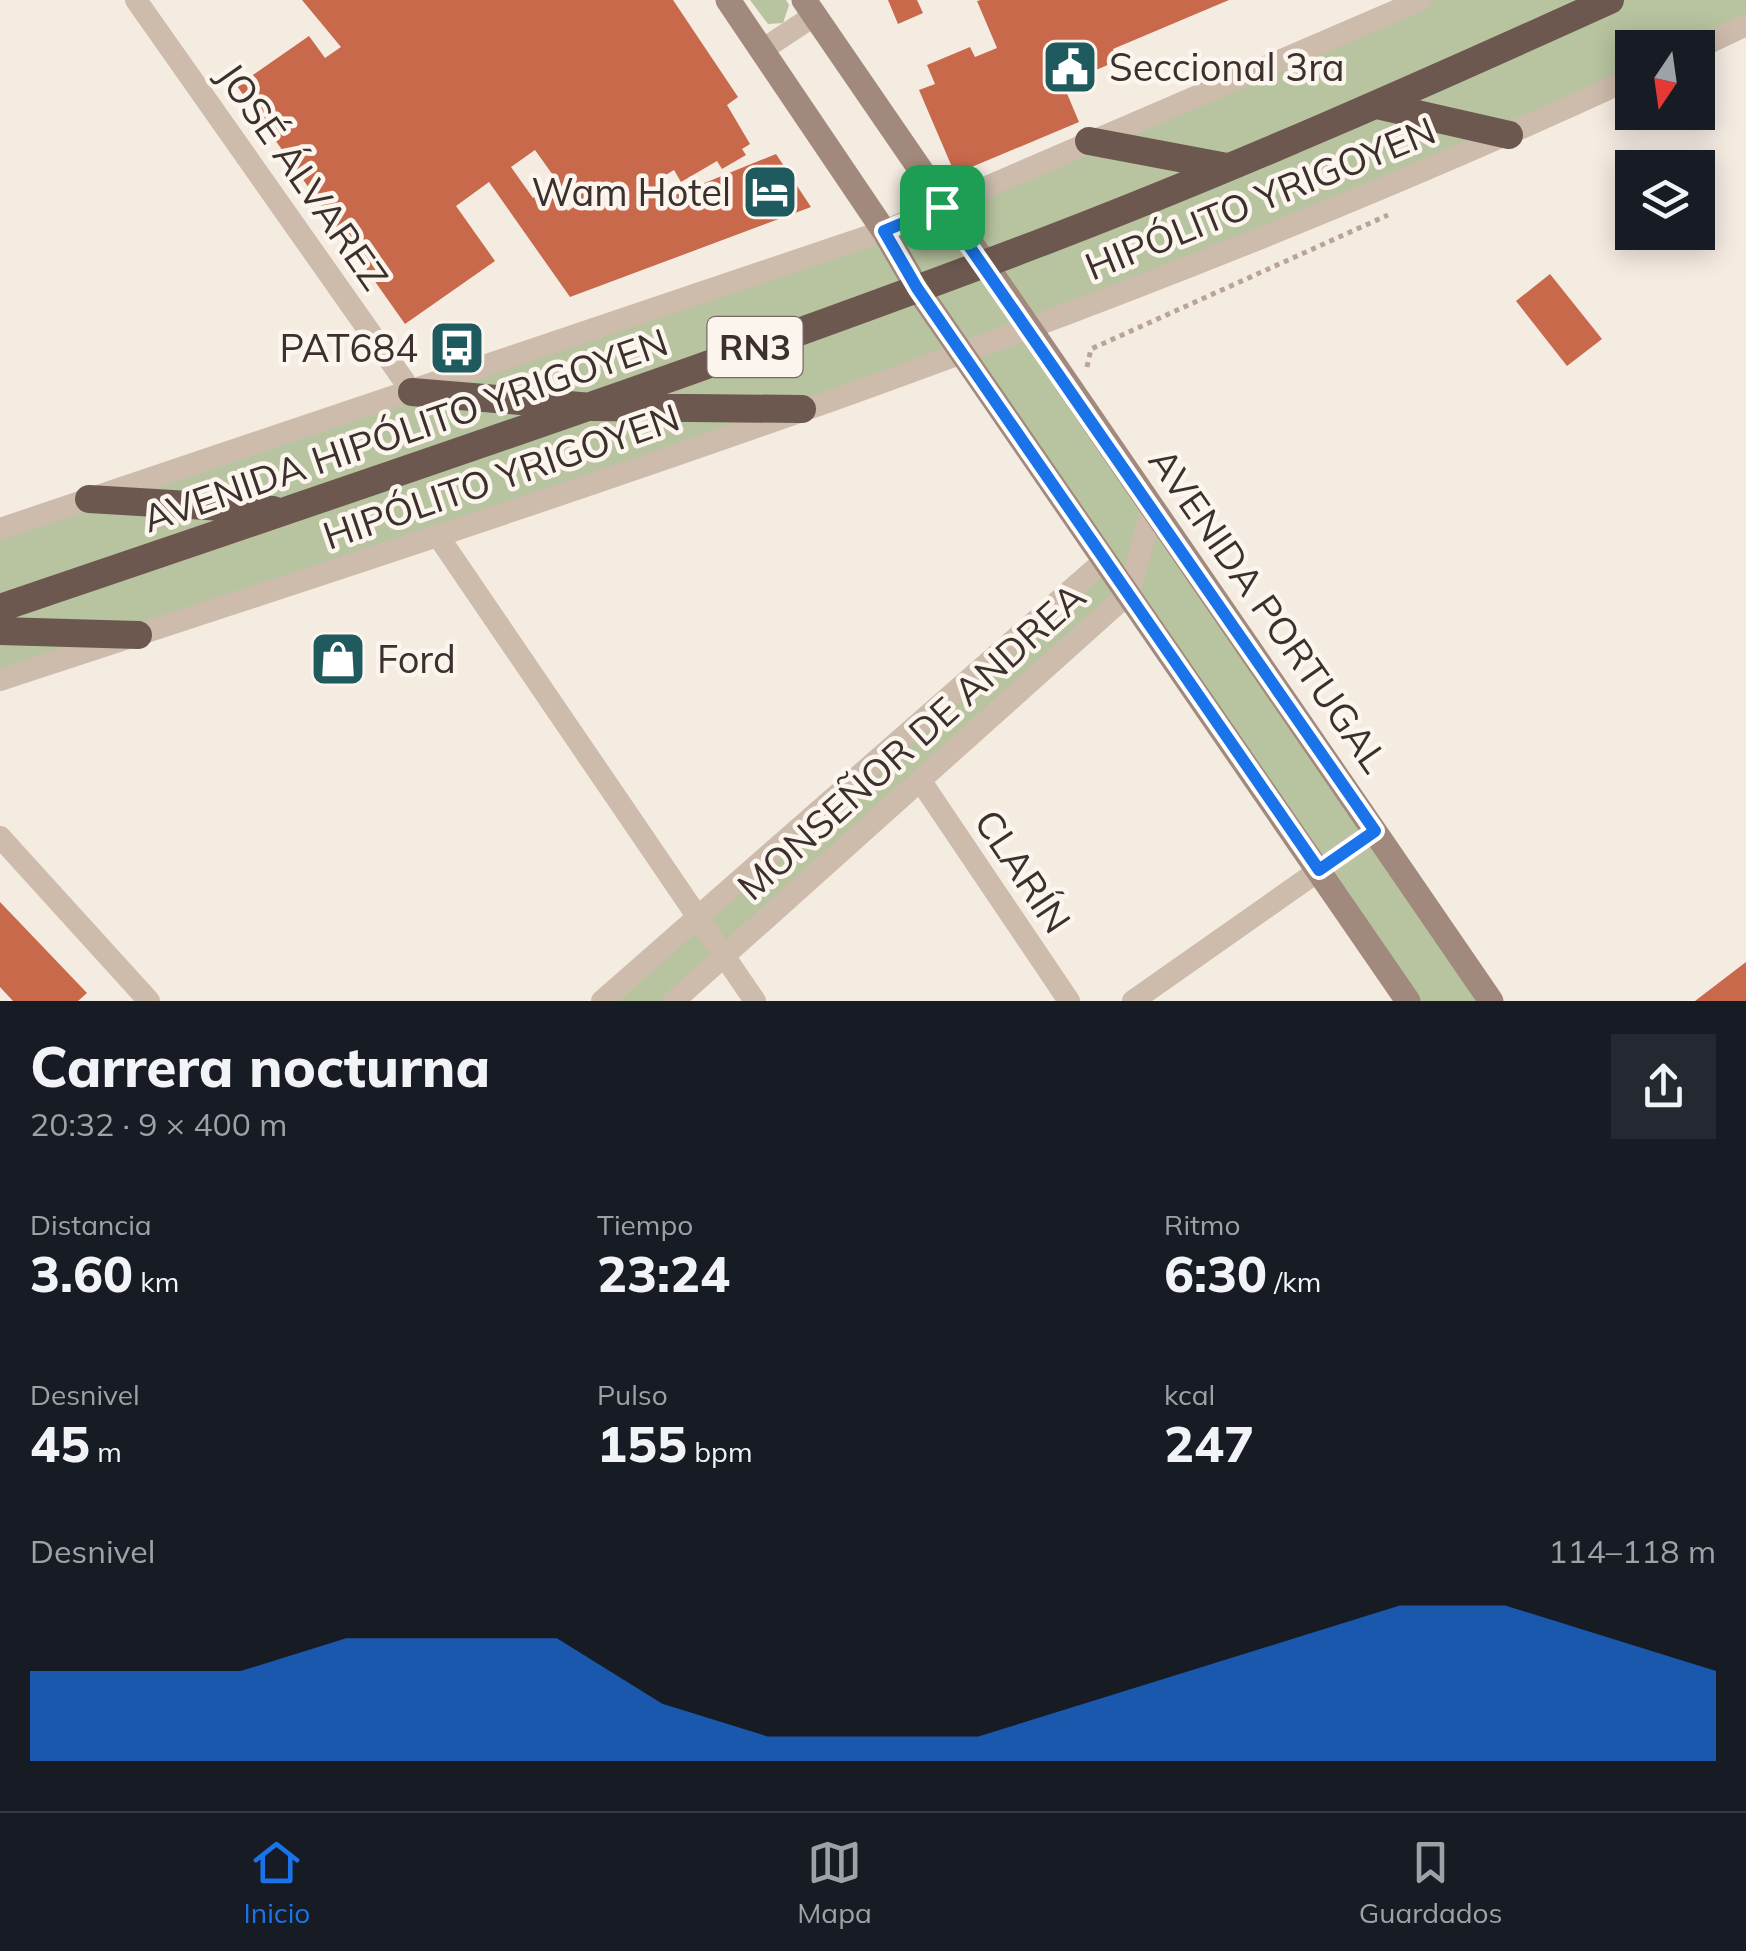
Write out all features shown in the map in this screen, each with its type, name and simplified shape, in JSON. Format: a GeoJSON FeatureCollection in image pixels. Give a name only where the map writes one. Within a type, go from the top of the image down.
{"type":"FeatureCollection","features":[{"type":"Feature","properties":{"kind":"highway","name":"AVENIDA HIPÓLITO YRIGOYEN"},"geometry":{"type":"LineString","coordinates":[[0,608],[592,407],[983,264],[1377,106],[1610,0]]}},
{"type":"Feature","properties":{"kind":"highway"},"geometry":{"type":"LineString","coordinates":[[1377,106],[1510,135]]}},
{"type":"Feature","properties":{"kind":"highway"},"geometry":{"type":"LineString","coordinates":[[1089,141],[1228,167]]}},
{"type":"Feature","properties":{"kind":"highway"},"geometry":{"type":"LineString","coordinates":[[412,392],[592,407],[802,409]]}},
{"type":"Feature","properties":{"kind":"highway"},"geometry":{"type":"LineString","coordinates":[[89,499],[285,511]]}},
{"type":"Feature","properties":{"kind":"highway"},"geometry":{"type":"LineString","coordinates":[[0,631],[138,635]]}},
{"type":"Feature","properties":{"kind":"main road"},"geometry":{"type":"LineString","coordinates":[[728,0],[884,231],[917,288],[1408,1001]]}},
{"type":"Feature","properties":{"kind":"main road","name":"AVENIDA PORTUGAL"},"geometry":{"type":"LineString","coordinates":[[809,8],[942,207],[1154,507],[1491,1001]]}},
{"type":"Feature","properties":{"kind":"street","name":"JOSÉ ÁLVAREZ"},"geometry":{"type":"LineString","coordinates":[[136,0],[412,392]]}},
{"type":"Feature","properties":{"kind":"street"},"geometry":{"type":"LineString","coordinates":[[0,529],[884,231],[1370,11],[1421,0]]}},
{"type":"Feature","properties":{"kind":"street"},"geometry":{"type":"LineString","coordinates":[[762,50],[809,8]]}},
{"type":"Feature","properties":{"kind":"street"},"geometry":{"type":"LineString","coordinates":[[1715,40],[1746,25]]}},
{"type":"Feature","properties":{"kind":"street","name":"HIPÓLITO YRIGOYEN"},"geometry":{"type":"LineString","coordinates":[[0,680],[438,536],[964,355],[1510,135],[1615,86]]}},
{"type":"Feature","properties":{"kind":"street","name":"MONSEÑOR DE ANDREA"},"geometry":{"type":"LineString","coordinates":[[674,1001],[1128,594],[1154,507]]}},
{"type":"Feature","properties":{"kind":"street"},"geometry":{"type":"LineString","coordinates":[[438,536],[756,1001]]}},
{"type":"Feature","properties":{"kind":"street","name":"MONSEÑOR DE ANDREA"},"geometry":{"type":"LineString","coordinates":[[602,1001],[1105,560]]}},
{"type":"Feature","properties":{"kind":"street","name":"CLARÍN"},"geometry":{"type":"LineString","coordinates":[[920,780],[1069,1001]]}},
{"type":"Feature","properties":{"kind":"street"},"geometry":{"type":"LineString","coordinates":[[1133,1001],[1375,831]]}},
{"type":"Feature","properties":{"kind":"street"},"geometry":{"type":"LineString","coordinates":[[0,837],[149,1001]]}},
{"type":"Feature","properties":{"kind":"path"},"geometry":{"type":"LineString","coordinates":[[1086,371],[1091,348],[1398,211]]}},
{"type":"Feature","properties":{"kind":"green space"},"geometry":{"type":"Polygon","coordinates":[[[750,0],[786,0],[789,5],[783,23],[768,24],[750,0]]]}},
{"type":"Feature","properties":{"kind":"green space"},"geometry":{"type":"Polygon","coordinates":[[[1421,0],[1746,0],[1746,25],[1715,40],[1715,30],[1615,30],[1615,85],[1027,329],[1491,1001],[1408,1001],[1128,594],[674,1001],[602,1001],[1105,560],[965,355],[0,680],[0,529],[884,231],[1421,0]]]}},
{"type":"Feature","properties":{"kind":"building"},"geometry":{"type":"Polygon","coordinates":[[[302,0],[673,0],[738,97],[727,105],[750,144],[742,149],[746,155],[722,169],[717,161],[681,182],[674,170],[659,179],[670,197],[776,154],[811,207],[570,297],[489,182],[456,206],[495,261],[405,324],[237,86],[309,36],[325,58],[341,47],[302,0]],[[535,150],[511,167],[533,198],[550,186],[568,211],[575,206],[535,150]]]}},
{"type":"Feature","properties":{"kind":"building"},"geometry":{"type":"Polygon","coordinates":[[[888,0],[917,0],[923,13],[898,24],[888,0]]]}},
{"type":"Feature","properties":{"kind":"building"},"geometry":{"type":"Polygon","coordinates":[[[1229,0],[1113,49],[1117,61],[1063,84],[1079,122],[955,174],[919,90],[935,84],[927,65],[970,47],[975,57],[997,48],[977,1],[1229,0]]]}},
{"type":"Feature","properties":{"kind":"building"},"geometry":{"type":"Polygon","coordinates":[[[1550,274],[1602,339],[1567,366],[1516,301],[1550,274]]]}},
{"type":"Feature","properties":{"kind":"building"},"geometry":{"type":"Polygon","coordinates":[[[0,902],[87,993],[78,1001],[13,1001],[0,987],[0,902]]]}},
{"type":"Feature","properties":{"kind":"building"},"geometry":{"type":"Polygon","coordinates":[[[1746,962],[1746,1001],[1695,1001],[1746,962]]]}},
{"type":"Feature","properties":{"kind":"place","name":"Seccional 3ra"},"geometry":{"type":"Point","coordinates":[1070,67]}},
{"type":"Feature","properties":{"kind":"place","name":"Wam Hotel"},"geometry":{"type":"Point","coordinates":[770,192]}},
{"type":"Feature","properties":{"kind":"place","name":"PAT684"},"geometry":{"type":"Point","coordinates":[457,348]}},
{"type":"Feature","properties":{"kind":"place","name":"Ford"},"geometry":{"type":"Point","coordinates":[338,659]}},
{"type":"Feature","properties":{"kind":"route"},"geometry":{"type":"LineString","coordinates":[[942,207],[1191,560],[1375,831],[1319,870],[917,288],[884,231],[942,207]]}}]}
